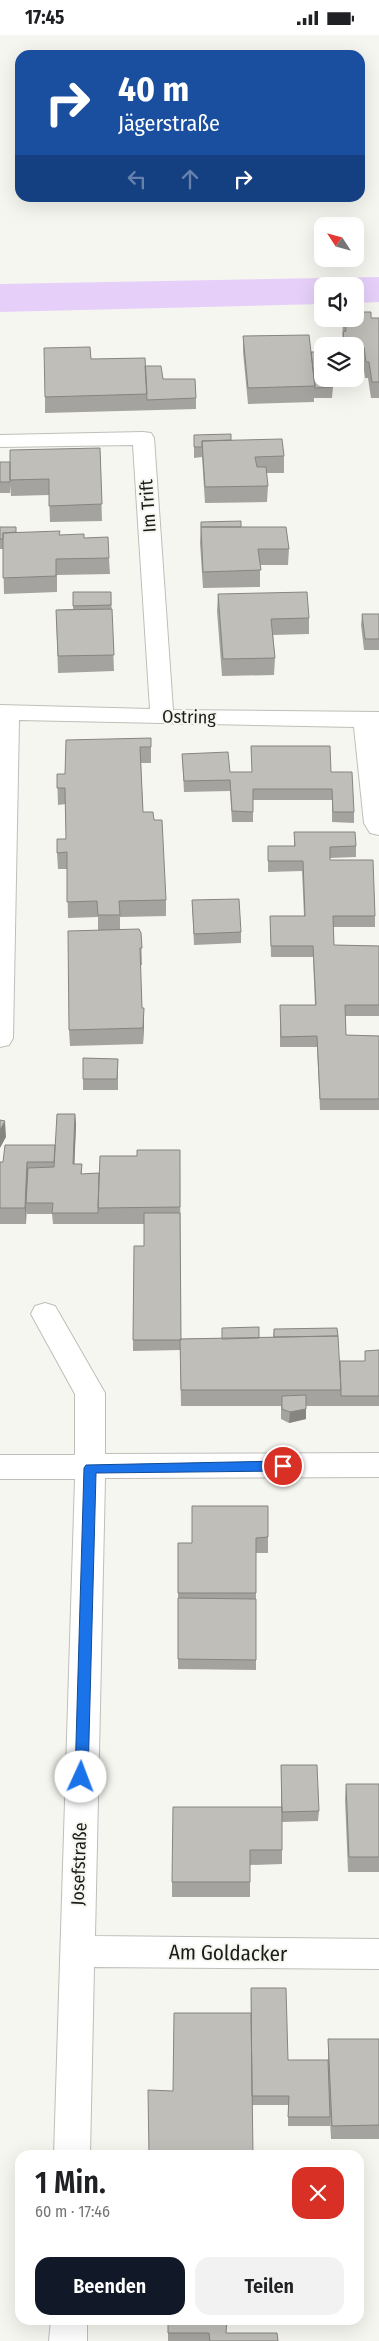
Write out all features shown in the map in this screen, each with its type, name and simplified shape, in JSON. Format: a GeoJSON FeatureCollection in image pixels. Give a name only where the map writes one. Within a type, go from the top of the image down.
{"type":"FeatureCollection","features":[{"type":"Feature","properties":{"kind":"street","name":"Im Trift"},"geometry":{"type":"LineString","coordinates":[[0,441],[143,438],[162,717]]}},
{"type":"Feature","properties":{"kind":"street","name":"Ostring"},"geometry":{"type":"LineString","coordinates":[[4,712],[162,717],[372,720]]}},
{"type":"Feature","properties":{"kind":"street"},"geometry":{"type":"LineString","coordinates":[[0,1038],[4,712]]}},
{"type":"Feature","properties":{"kind":"street"},"geometry":{"type":"LineString","coordinates":[[372,720],[376,823],[379,827]]}},
{"type":"Feature","properties":{"kind":"street","name":"Josefstraße"},"geometry":{"type":"LineString","coordinates":[[45,1314],[90,1393],[90,1468],[72,2150]]}},
{"type":"Feature","properties":{"kind":"street"},"geometry":{"type":"LineString","coordinates":[[0,1467],[379,1465]]}},
{"type":"Feature","properties":{"kind":"street","name":"Am Goldacker"},"geometry":{"type":"LineString","coordinates":[[77,1951],[379,1954]]}},
{"type":"Feature","properties":{"kind":"street"},"geometry":{"type":"LineString","coordinates":[[68,2341],[69,2325]]}},
{"type":"Feature","properties":{"kind":"shaded area"},"geometry":{"type":"Polygon","coordinates":[[[364,277],[379,277],[379,302],[364,303],[364,277]]]}},
{"type":"Feature","properties":{"kind":"shaded area"},"geometry":{"type":"Polygon","coordinates":[[[314,278],[314,304],[0,312],[0,284],[314,278]]]}},
{"type":"Feature","properties":{"kind":"building"},"geometry":{"type":"Polygon","coordinates":[[[364,312],[371,312],[371,318],[379,318],[379,382],[372,382],[369,362],[366,362],[364,337],[344,337],[343,332],[346,331],[346,327],[364,327],[364,312]]]}},
{"type":"Feature","properties":{"kind":"building"},"geometry":{"type":"Polygon","coordinates":[[[309,335],[314,386],[248,388],[243,336],[309,335]]]}},
{"type":"Feature","properties":{"kind":"building"},"geometry":{"type":"Polygon","coordinates":[[[90,347],[91,359],[145,358],[147,394],[45,397],[44,348],[90,347]]]}},
{"type":"Feature","properties":{"kind":"building"},"geometry":{"type":"Polygon","coordinates":[[[311,352],[314,352],[314,379],[311,352]]]}},
{"type":"Feature","properties":{"kind":"building"},"geometry":{"type":"Polygon","coordinates":[[[145,366],[161,366],[163,379],[195,379],[196,398],[147,400],[145,366]]]}},
{"type":"Feature","properties":{"kind":"building"},"geometry":{"type":"Polygon","coordinates":[[[231,434],[231,440],[202,441],[202,447],[194,447],[194,435],[231,434]]]}},
{"type":"Feature","properties":{"kind":"building"},"geometry":{"type":"Polygon","coordinates":[[[282,439],[284,456],[255,457],[257,467],[266,467],[268,486],[205,487],[202,441],[282,439]]]}},
{"type":"Feature","properties":{"kind":"building"},"geometry":{"type":"Polygon","coordinates":[[[100,448],[102,504],[49,506],[49,479],[10,480],[10,450],[100,448]]]}},
{"type":"Feature","properties":{"kind":"building"},"geometry":{"type":"Polygon","coordinates":[[[0,462],[10,462],[10,482],[0,482],[0,462]]]}},
{"type":"Feature","properties":{"kind":"building"},"geometry":{"type":"Polygon","coordinates":[[[241,521],[241,527],[201,527],[201,522],[241,521]]]}},
{"type":"Feature","properties":{"kind":"building"},"geometry":{"type":"Polygon","coordinates":[[[0,527],[16,527],[16,532],[3,533],[3,539],[0,539],[0,527]]]}},
{"type":"Feature","properties":{"kind":"building"},"geometry":{"type":"Polygon","coordinates":[[[201,527],[286,527],[289,549],[258,549],[261,570],[203,572],[201,527]]]}},
{"type":"Feature","properties":{"kind":"building"},"geometry":{"type":"Polygon","coordinates":[[[60,531],[59,535],[84,534],[84,538],[108,537],[109,558],[56,559],[56,576],[3,578],[3,533],[60,531]]]}},
{"type":"Feature","properties":{"kind":"building"},"geometry":{"type":"Polygon","coordinates":[[[73,592],[111,592],[111,605],[73,606],[73,592]]]}},
{"type":"Feature","properties":{"kind":"building"},"geometry":{"type":"Polygon","coordinates":[[[307,592],[309,618],[271,619],[275,658],[223,659],[218,594],[307,592]]]}},
{"type":"Feature","properties":{"kind":"building"},"geometry":{"type":"Polygon","coordinates":[[[112,609],[114,655],[58,656],[56,610],[112,609]]]}},
{"type":"Feature","properties":{"kind":"building"},"geometry":{"type":"Polygon","coordinates":[[[362,614],[379,614],[379,639],[365,639],[362,614]]]}},
{"type":"Feature","properties":{"kind":"building"},"geometry":{"type":"Polygon","coordinates":[[[151,738],[151,747],[140,747],[143,812],[153,812],[154,820],[162,820],[166,900],[119,901],[120,915],[98,915],[97,901],[67,902],[67,852],[57,853],[57,839],[66,839],[65,788],[57,788],[57,774],[65,774],[66,740],[151,738]]]}},
{"type":"Feature","properties":{"kind":"building"},"geometry":{"type":"Polygon","coordinates":[[[251,746],[330,746],[331,772],[352,772],[354,812],[333,812],[332,789],[253,789],[253,812],[232,811],[230,780],[184,781],[182,754],[228,752],[230,772],[252,772],[251,746]]]}},
{"type":"Feature","properties":{"kind":"building"},"geometry":{"type":"Polygon","coordinates":[[[294,832],[355,832],[356,846],[330,847],[330,860],[373,860],[375,916],[333,916],[334,945],[379,946],[379,1005],[345,1005],[346,1035],[379,1036],[379,1099],[320,1099],[317,1036],[281,1037],[280,1005],[316,1005],[313,946],[271,946],[270,916],[305,916],[303,861],[268,861],[268,846],[295,846],[294,832]]]}},
{"type":"Feature","properties":{"kind":"building"},"geometry":{"type":"Polygon","coordinates":[[[239,899],[241,932],[194,934],[192,900],[239,899]]]}},
{"type":"Feature","properties":{"kind":"building"},"geometry":{"type":"Polygon","coordinates":[[[139,929],[142,948],[140,948],[142,1008],[144,1008],[143,1028],[69,1030],[68,931],[139,929]]]}},
{"type":"Feature","properties":{"kind":"building"},"geometry":{"type":"Polygon","coordinates":[[[83,1058],[118,1059],[117,1079],[83,1079],[83,1058]]]}},
{"type":"Feature","properties":{"kind":"building"},"geometry":{"type":"Polygon","coordinates":[[[57,1114],[75,1114],[73,1164],[82,1164],[81,1174],[99,1173],[98,1213],[52,1213],[53,1203],[26,1203],[28,1168],[54,1167],[57,1114]]]}},
{"type":"Feature","properties":{"kind":"building"},"geometry":{"type":"Polygon","coordinates":[[[0,1120],[5,1121],[0,1130],[0,1120]]]}},
{"type":"Feature","properties":{"kind":"building"},"geometry":{"type":"Polygon","coordinates":[[[5,1145],[55,1145],[54,1162],[27,1162],[25,1208],[0,1208],[0,1162],[3,1162],[5,1145]]]}},
{"type":"Feature","properties":{"kind":"building"},"geometry":{"type":"Polygon","coordinates":[[[137,1150],[180,1150],[180,1207],[98,1208],[100,1156],[137,1156],[137,1150]]]}},
{"type":"Feature","properties":{"kind":"building"},"geometry":{"type":"Polygon","coordinates":[[[144,1213],[180,1213],[181,1340],[133,1340],[134,1246],[144,1246],[144,1213]]]}},
{"type":"Feature","properties":{"kind":"building"},"geometry":{"type":"Polygon","coordinates":[[[259,1327],[259,1338],[222,1339],[222,1328],[259,1327]]]}},
{"type":"Feature","properties":{"kind":"building"},"geometry":{"type":"Polygon","coordinates":[[[337,1328],[338,1336],[274,1337],[274,1329],[337,1328]]]}},
{"type":"Feature","properties":{"kind":"building"},"geometry":{"type":"Polygon","coordinates":[[[338,1336],[341,1390],[181,1390],[180,1339],[338,1336]]]}},
{"type":"Feature","properties":{"kind":"building"},"geometry":{"type":"Polygon","coordinates":[[[379,1350],[379,1396],[341,1396],[340,1361],[365,1361],[365,1351],[379,1350]]]}},
{"type":"Feature","properties":{"kind":"building"},"geometry":{"type":"Polygon","coordinates":[[[306,1395],[306,1409],[290,1412],[282,1409],[282,1396],[306,1395]]]}},
{"type":"Feature","properties":{"kind":"building"},"geometry":{"type":"Polygon","coordinates":[[[192,1506],[268,1506],[268,1537],[256,1538],[256,1593],[178,1593],[178,1543],[192,1543],[192,1506]]]}},
{"type":"Feature","properties":{"kind":"building"},"geometry":{"type":"Polygon","coordinates":[[[178,1598],[256,1599],[256,1660],[178,1659],[178,1598]]]}},
{"type":"Feature","properties":{"kind":"building"},"geometry":{"type":"Polygon","coordinates":[[[281,1765],[317,1765],[319,1811],[282,1812],[281,1765]]]}},
{"type":"Feature","properties":{"kind":"building"},"geometry":{"type":"Polygon","coordinates":[[[346,1784],[379,1784],[379,1857],[349,1857],[346,1784]]]}},
{"type":"Feature","properties":{"kind":"building"},"geometry":{"type":"Polygon","coordinates":[[[173,1807],[282,1807],[282,1850],[250,1850],[250,1882],[172,1882],[173,1807]]]}},
{"type":"Feature","properties":{"kind":"building"},"geometry":{"type":"Polygon","coordinates":[[[251,1988],[286,1988],[288,2060],[328,2060],[330,2117],[288,2117],[289,2096],[252,2096],[251,1988]]]}},
{"type":"Feature","properties":{"kind":"building"},"geometry":{"type":"Polygon","coordinates":[[[174,2013],[251,2013],[253,2150],[149,2150],[148,2090],[173,2091],[174,2013]]]}},
{"type":"Feature","properties":{"kind":"building"},"geometry":{"type":"Polygon","coordinates":[[[328,2039],[379,2039],[379,2125],[332,2126],[328,2039]]]}},
{"type":"Feature","properties":{"kind":"building"},"geometry":{"type":"Polygon","coordinates":[[[168,2325],[227,2325],[226,2333],[277,2333],[278,2341],[210,2341],[209,2333],[168,2333],[168,2325]]]}},
{"type":"Feature","properties":{"kind":"route"},"geometry":{"type":"LineString","coordinates":[[81,1777],[90,1468],[283,1466]]}}]}
